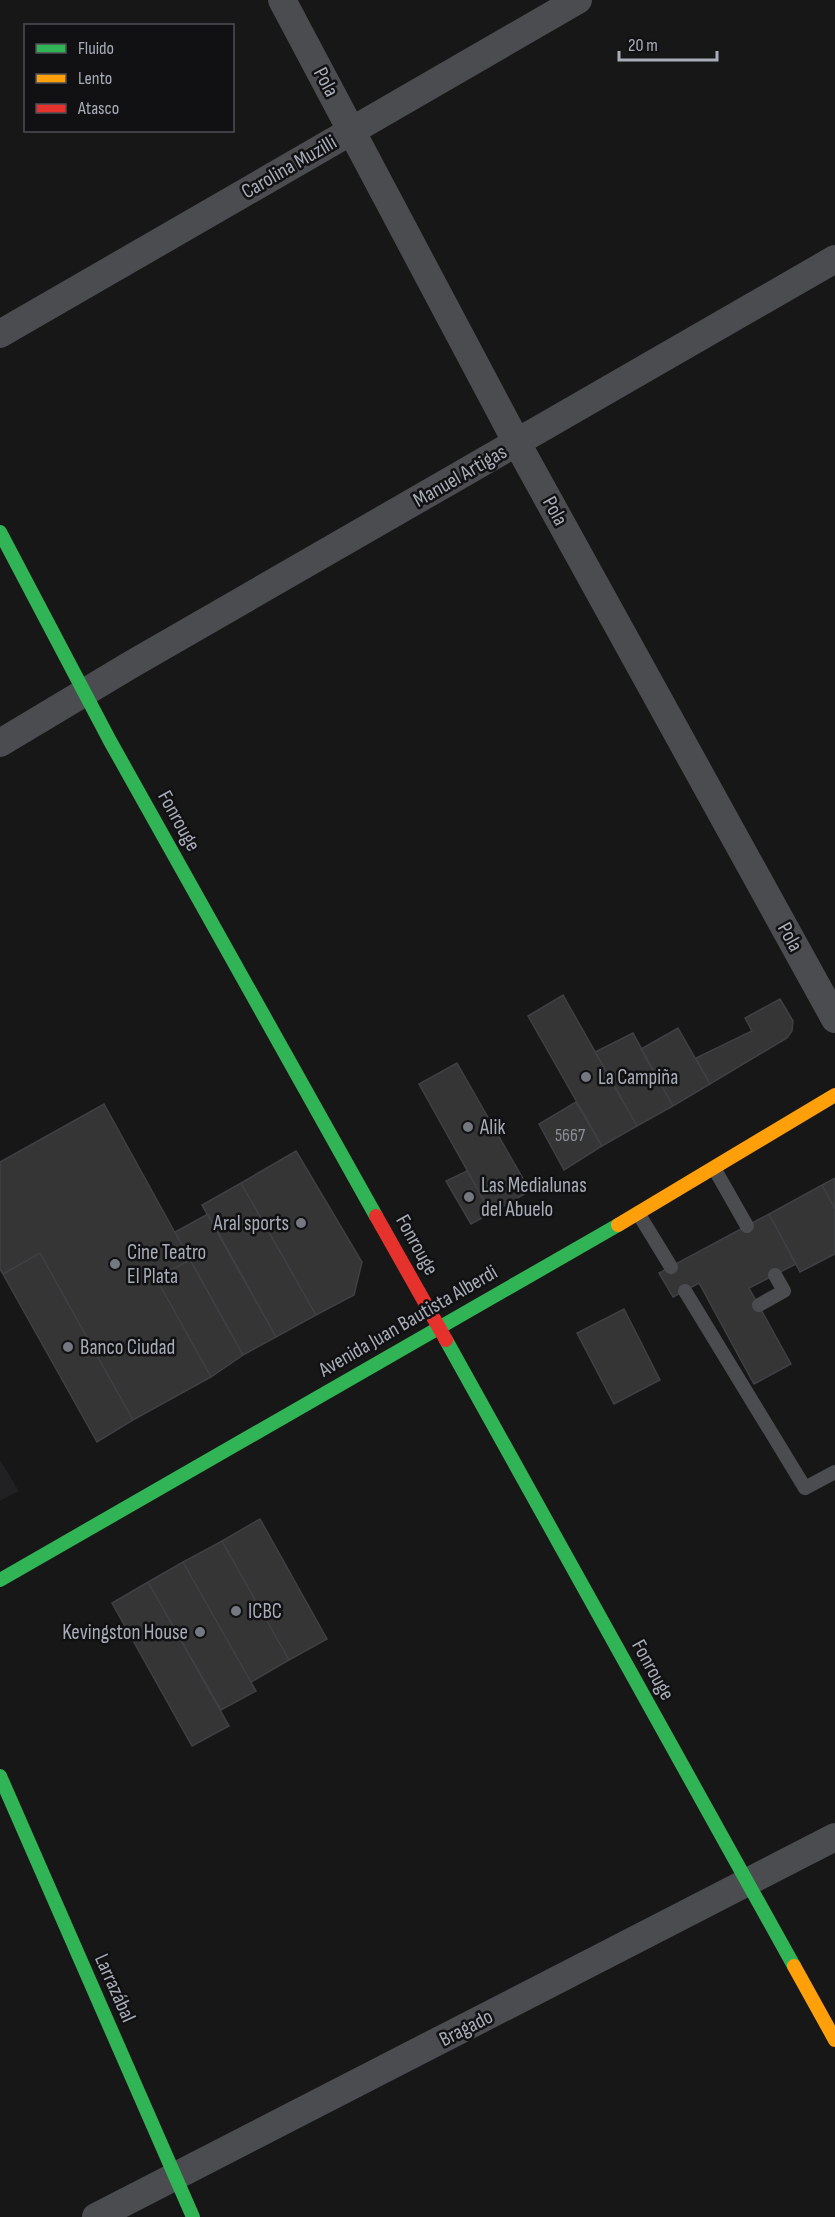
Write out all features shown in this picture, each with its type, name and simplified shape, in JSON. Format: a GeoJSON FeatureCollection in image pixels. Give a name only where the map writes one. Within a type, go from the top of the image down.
{"type":"FeatureCollection","features":[{"type":"Feature","properties":{"kind":"street","name":"Pola"},"geometry":{"type":"LineString","coordinates":[[282,0],[517,443],[835,1019]]}},
{"type":"Feature","properties":{"kind":"street","name":"Carolina Muzilli"},"geometry":{"type":"LineString","coordinates":[[0,334],[578,0]]}},
{"type":"Feature","properties":{"kind":"street","name":"Manuel Artigas"},"geometry":{"type":"LineString","coordinates":[[0,743],[835,259]]}},
{"type":"Feature","properties":{"kind":"street","name":"Fonrouge"},"geometry":{"type":"LineString","coordinates":[[0,532],[85,693],[835,2040]]}},
{"type":"Feature","properties":{"kind":"street","name":"Avenida Juan Bautista Alberdi"},"geometry":{"type":"LineString","coordinates":[[0,1580],[638,1213],[835,1095]]}},
{"type":"Feature","properties":{"kind":"street","name":"Larrazábal"},"geometry":{"type":"LineString","coordinates":[[0,1776],[193,2217]]}},
{"type":"Feature","properties":{"kind":"street","name":"Bragado"},"geometry":{"type":"LineString","coordinates":[[96,2217],[835,1837]]}},
{"type":"Feature","properties":{"kind":"lane"},"geometry":{"type":"LineString","coordinates":[[714,1168],[747,1226]]}},
{"type":"Feature","properties":{"kind":"lane"},"geometry":{"type":"LineString","coordinates":[[638,1213],[671,1268]]}},
{"type":"Feature","properties":{"kind":"lane"},"geometry":{"type":"LineString","coordinates":[[759,1305],[784,1291],[775,1275]]}},
{"type":"Feature","properties":{"kind":"lane"},"geometry":{"type":"LineString","coordinates":[[685,1291],[716,1329],[805,1488],[835,1472]]}},
{"type":"Feature","properties":{"kind":"shaded area"},"geometry":{"type":"Polygon","coordinates":[[[0,1460],[19,1491],[0,1501],[0,1460]]]}},
{"type":"Feature","properties":{"kind":"building","name":"La Campiña"},"geometry":{"type":"Polygon","coordinates":[[[563,995],[637,1126],[602,1146],[528,1016],[563,995]]]}},
{"type":"Feature","properties":{"kind":"building"},"geometry":{"type":"Polygon","coordinates":[[[780,999],[793,1021],[792,1031],[787,1038],[710,1084],[696,1058],[752,1031],[745,1018],[780,999]]]}},
{"type":"Feature","properties":{"kind":"building"},"geometry":{"type":"Polygon","coordinates":[[[678,1028],[710,1084],[673,1106],[641,1049],[678,1028]]]}},
{"type":"Feature","properties":{"kind":"building"},"geometry":{"type":"Polygon","coordinates":[[[633,1033],[673,1106],[637,1126],[595,1052],[633,1033]]]}},
{"type":"Feature","properties":{"kind":"building","name":"Alik"},"geometry":{"type":"Polygon","coordinates":[[[457,1063],[530,1191],[491,1213],[419,1084],[457,1063]]]}},
{"type":"Feature","properties":{"kind":"building"},"geometry":{"type":"Polygon","coordinates":[[[576,1102],[602,1146],[564,1170],[539,1124],[576,1102]]]}},
{"type":"Feature","properties":{"kind":"building","name":"Cine Teatro El Plata"},"geometry":{"type":"Polygon","coordinates":[[[104,1104],[190,1260],[156,1278],[211,1377],[133,1420],[40,1253],[3,1274],[0,1269],[0,1162],[104,1104]]]}},
{"type":"Feature","properties":{"kind":"building","name":"Aral sports"},"geometry":{"type":"Polygon","coordinates":[[[296,1151],[362,1262],[354,1295],[316,1315],[241,1183],[296,1151]]]}},
{"type":"Feature","properties":{"kind":"building","name":"Las Medialunas del Abuelo"},"geometry":{"type":"Polygon","coordinates":[[[467,1171],[491,1213],[471,1224],[446,1181],[467,1171]]]}},
{"type":"Feature","properties":{"kind":"building"},"geometry":{"type":"Polygon","coordinates":[[[835,1178],[835,1209],[822,1185],[835,1178]]]}},
{"type":"Feature","properties":{"kind":"building"},"geometry":{"type":"Polygon","coordinates":[[[241,1183],[316,1315],[276,1337],[202,1205],[241,1183]]]}},
{"type":"Feature","properties":{"kind":"building"},"geometry":{"type":"Polygon","coordinates":[[[822,1185],[835,1209],[835,1254],[800,1272],[769,1214],[822,1185]]]}},
{"type":"Feature","properties":{"kind":"building"},"geometry":{"type":"Polygon","coordinates":[[[208,1214],[276,1337],[243,1355],[175,1232],[208,1214]]]}},
{"type":"Feature","properties":{"kind":"building"},"geometry":{"type":"Polygon","coordinates":[[[769,1214],[796,1264],[749,1288],[791,1364],[754,1384],[699,1283],[673,1297],[659,1273],[769,1214]]]}},
{"type":"Feature","properties":{"kind":"building","name":"Banco Ciudad"},"geometry":{"type":"Polygon","coordinates":[[[40,1253],[133,1420],[97,1442],[3,1274],[40,1253]]]}},
{"type":"Feature","properties":{"kind":"building"},"geometry":{"type":"Polygon","coordinates":[[[190,1260],[243,1355],[211,1377],[156,1278],[190,1260]]]}},
{"type":"Feature","properties":{"kind":"building"},"geometry":{"type":"Polygon","coordinates":[[[624,1309],[660,1380],[614,1404],[577,1333],[624,1309]]]}},
{"type":"Feature","properties":{"kind":"building"},"geometry":{"type":"Polygon","coordinates":[[[260,1519],[327,1639],[289,1660],[222,1541],[260,1519]]]}},
{"type":"Feature","properties":{"kind":"building","name":"ICBC"},"geometry":{"type":"Polygon","coordinates":[[[222,1541],[289,1660],[251,1682],[183,1562],[222,1541]]]}},
{"type":"Feature","properties":{"kind":"building","name":"Kevingston House"},"geometry":{"type":"Polygon","coordinates":[[[183,1562],[256,1691],[221,1710],[148,1582],[183,1562]]]}},
{"type":"Feature","properties":{"kind":"building"},"geometry":{"type":"Polygon","coordinates":[[[148,1582],[229,1726],[192,1746],[112,1603],[148,1582]]]}},
{"type":"Feature","properties":{"kind":"traffic: fast"},"geometry":{"type":"LineString","coordinates":[[0,532],[110,741],[376,1216]]}},
{"type":"Feature","properties":{"kind":"traffic: fast"},"geometry":{"type":"LineString","coordinates":[[0,1580],[618,1225]]}},
{"type":"Feature","properties":{"kind":"traffic: fast"},"geometry":{"type":"LineString","coordinates":[[446,1340],[794,1966]]}},
{"type":"Feature","properties":{"kind":"traffic: fast"},"geometry":{"type":"LineString","coordinates":[[0,1776],[193,2217]]}},
{"type":"Feature","properties":{"kind":"traffic: slow"},"geometry":{"type":"LineString","coordinates":[[618,1225],[835,1095]]}},
{"type":"Feature","properties":{"kind":"traffic: slow"},"geometry":{"type":"LineString","coordinates":[[794,1966],[835,2040]]}},
{"type":"Feature","properties":{"kind":"traffic: jam"},"geometry":{"type":"LineString","coordinates":[[376,1216],[446,1340]]}},
{"type":"Feature","properties":{"kind":"place","name":"La Campiña"},"geometry":{"type":"Point","coordinates":[586,1077]}},
{"type":"Feature","properties":{"kind":"place","name":"Alik"},"geometry":{"type":"Point","coordinates":[468,1127]}},
{"type":"Feature","properties":{"kind":"place","name":"Las Medialunas del Abuelo"},"geometry":{"type":"Point","coordinates":[469,1197]}},
{"type":"Feature","properties":{"kind":"place","name":"Aral sports"},"geometry":{"type":"Point","coordinates":[301,1223]}},
{"type":"Feature","properties":{"kind":"place","name":"Cine Teatro El Plata"},"geometry":{"type":"Point","coordinates":[115,1264]}},
{"type":"Feature","properties":{"kind":"place","name":"Banco Ciudad"},"geometry":{"type":"Point","coordinates":[68,1347]}},
{"type":"Feature","properties":{"kind":"place","name":"ICBC"},"geometry":{"type":"Point","coordinates":[236,1611]}},
{"type":"Feature","properties":{"kind":"place","name":"Kevingston House"},"geometry":{"type":"Point","coordinates":[200,1632]}}]}
